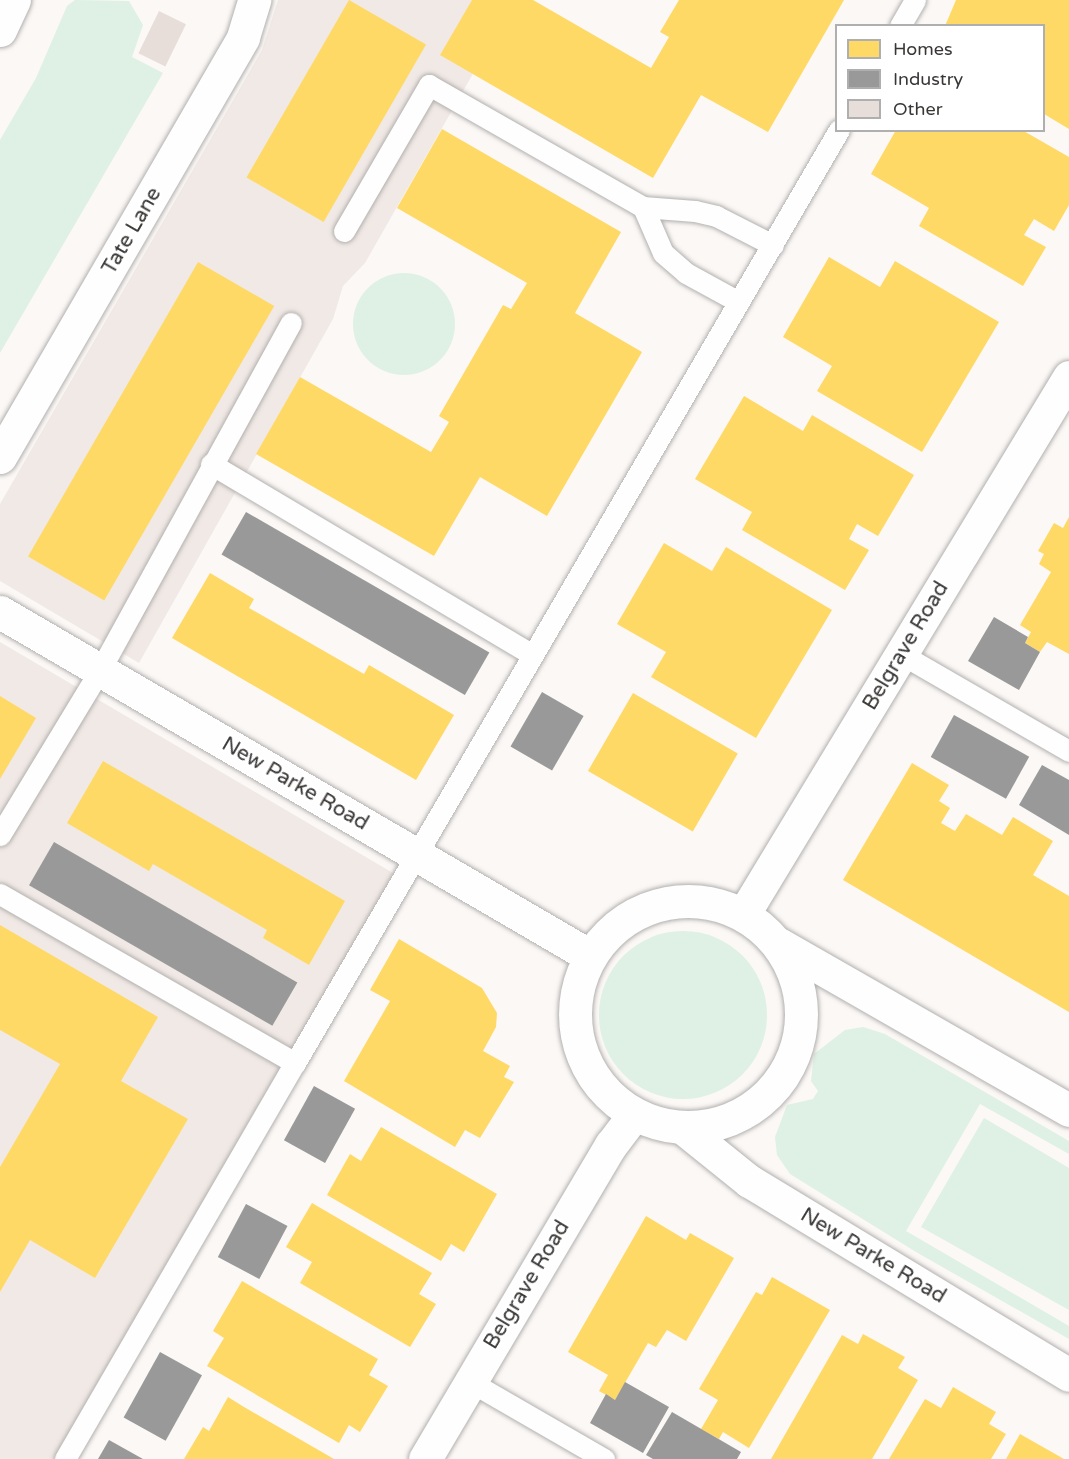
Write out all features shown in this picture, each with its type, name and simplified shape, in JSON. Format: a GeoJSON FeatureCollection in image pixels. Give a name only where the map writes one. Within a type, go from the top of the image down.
{"type":"FeatureCollection","features":[{"type":"Feature","properties":{"kind":"street"},"geometry":{"type":"LineString","coordinates":[[0,30],[14,0]]}},
{"type":"Feature","properties":{"kind":"street","name":"Tate Lane"},"geometry":{"type":"LineString","coordinates":[[0,457],[243,37],[254,0]]}},
{"type":"Feature","properties":{"kind":"street","name":"Belgrave Road"},"geometry":{"type":"LineString","coordinates":[[743,915],[901,654],[1067,387]]}},
{"type":"Feature","properties":{"kind":"street","name":"New Parke Road"},"geometry":{"type":"LineString","coordinates":[[0,612],[590,956]]}},
{"type":"Feature","properties":{"kind":"street"},"geometry":{"type":"LineString","coordinates":[[777,943],[795,975],[802,1012],[797,1048],[780,1082],[753,1107],[720,1124],[683,1128],[634,1115],[605,1092],[585,1062],[575,1026],[577,990],[590,956],[613,930],[642,911],[675,902],[710,903],[743,915],[777,943],[1069,1110]]}},
{"type":"Feature","properties":{"kind":"street","name":"Belgrave Road"},"geometry":{"type":"LineString","coordinates":[[425,1459],[611,1144],[634,1115]]}},
{"type":"Feature","properties":{"kind":"street","name":"New Parke Road"},"geometry":{"type":"LineString","coordinates":[[683,1128],[748,1181],[1069,1375]]}},
{"type":"Feature","properties":{"kind":"lane"},"geometry":{"type":"LineString","coordinates":[[901,24],[915,0]]}},
{"type":"Feature","properties":{"kind":"lane"},"geometry":{"type":"LineString","coordinates":[[344,231],[429,85],[643,207],[685,209],[716,216],[773,245]]}},
{"type":"Feature","properties":{"kind":"lane"},"geometry":{"type":"LineString","coordinates":[[65,1459],[838,132]]}},
{"type":"Feature","properties":{"kind":"lane"},"geometry":{"type":"LineString","coordinates":[[643,207],[663,252],[686,273],[739,302]]}},
{"type":"Feature","properties":{"kind":"lane"},"geometry":{"type":"LineString","coordinates":[[0,835],[100,670],[211,464],[291,323]]}},
{"type":"Feature","properties":{"kind":"lane"},"geometry":{"type":"LineString","coordinates":[[211,464],[533,655]]}},
{"type":"Feature","properties":{"kind":"lane"},"geometry":{"type":"LineString","coordinates":[[901,654],[1069,751]]}},
{"type":"Feature","properties":{"kind":"lane"},"geometry":{"type":"LineString","coordinates":[[0,894],[296,1063]]}},
{"type":"Feature","properties":{"kind":"lane"},"geometry":{"type":"LineString","coordinates":[[469,1381],[604,1459]]}},
{"type":"Feature","properties":{"kind":"shaded area"},"geometry":{"type":"Polygon","coordinates":[[[278,0],[515,0],[365,263],[343,286],[333,319],[139,663],[0,581],[0,504],[262,50],[278,0]]]}},
{"type":"Feature","properties":{"kind":"shaded area"},"geometry":{"type":"Polygon","coordinates":[[[0,642],[410,883],[60,1459],[0,1459],[0,642]]]}},
{"type":"Feature","properties":{"kind":"green space"},"geometry":{"type":"Polygon","coordinates":[[[75,0],[129,1],[143,25],[132,57],[163,73],[0,353],[0,140],[36,78],[67,6],[75,0]]]}},
{"type":"Feature","properties":{"kind":"green space"},"geometry":{"type":"Polygon","coordinates":[[[404,273],[423,277],[440,288],[451,305],[455,324],[451,343],[440,360],[423,371],[404,375],[385,371],[368,360],[357,343],[353,324],[357,305],[368,288],[385,277],[404,273]]]}},
{"type":"Feature","properties":{"kind":"green space"},"geometry":{"type":"Polygon","coordinates":[[[683,931],[699,932],[715,937],[743,955],[761,983],[766,999],[766,1031],[761,1047],[743,1075],[715,1093],[699,1098],[683,1099],[667,1098],[651,1093],[623,1075],[605,1047],[600,1031],[599,1015],[600,999],[605,983],[623,955],[651,937],[667,932],[683,931]]]}},
{"type":"Feature","properties":{"kind":"green space"},"geometry":{"type":"Polygon","coordinates":[[[863,1027],[885,1034],[1069,1141],[1069,1154],[980,1104],[906,1231],[1069,1326],[1069,1339],[916,1252],[790,1174],[777,1155],[775,1137],[787,1105],[813,1099],[818,1091],[811,1081],[814,1054],[845,1030],[863,1027]]]}},
{"type":"Feature","properties":{"kind":"green space"},"geometry":{"type":"Polygon","coordinates":[[[984,1118],[1069,1168],[1069,1310],[921,1227],[984,1118]]]}},
{"type":"Feature","properties":{"kind":"building: Homes"},"geometry":{"type":"Polygon","coordinates":[[[349,0],[426,44],[324,222],[246,178],[349,0]]]}},
{"type":"Feature","properties":{"kind":"building: Homes"},"geometry":{"type":"Polygon","coordinates":[[[472,0],[533,0],[651,68],[669,37],[660,32],[679,0],[844,0],[768,132],[701,95],[653,178],[440,55],[472,0]]]}},
{"type":"Feature","properties":{"kind":"building: Homes"},"geometry":{"type":"Polygon","coordinates":[[[956,0],[1069,0],[1069,129],[1045,115],[1045,24],[946,24],[956,0]]]}},
{"type":"Feature","properties":{"kind":"building: Homes"},"geometry":{"type":"Polygon","coordinates":[[[442,129],[621,232],[575,313],[642,352],[547,516],[480,477],[434,556],[256,454],[300,377],[431,452],[449,422],[439,416],[503,305],[511,309],[527,283],[397,208],[442,129]]]}},
{"type":"Feature","properties":{"kind":"building: Homes"},"geometry":{"type":"Polygon","coordinates":[[[895,132],[1025,132],[1069,157],[1069,205],[1054,231],[1034,219],[1024,235],[1046,247],[1023,286],[919,226],[929,208],[871,174],[895,132]]]}},
{"type":"Feature","properties":{"kind":"building: Homes"},"geometry":{"type":"Polygon","coordinates":[[[829,257],[880,287],[895,261],[999,322],[922,452],[817,391],[832,366],[783,337],[829,257]]]}},
{"type":"Feature","properties":{"kind":"building: Homes"},"geometry":{"type":"Polygon","coordinates":[[[198,262],[274,306],[104,600],[28,556],[198,262]]]}},
{"type":"Feature","properties":{"kind":"building: Homes"},"geometry":{"type":"Polygon","coordinates":[[[744,396],[803,431],[812,415],[914,475],[878,536],[857,524],[849,539],[869,550],[845,590],[742,530],[752,512],[695,479],[744,396]]]}},
{"type":"Feature","properties":{"kind":"building: Homes"},"geometry":{"type":"Polygon","coordinates":[[[1069,517],[1069,654],[1047,642],[1040,652],[1025,643],[1031,632],[1020,625],[1051,572],[1039,564],[1044,554],[1038,551],[1054,523],[1063,528],[1069,517]]]}},
{"type":"Feature","properties":{"kind":"building: Homes"},"geometry":{"type":"Polygon","coordinates":[[[664,543],[712,571],[726,547],[832,610],[756,738],[651,677],[666,652],[617,624],[664,543]]]}},
{"type":"Feature","properties":{"kind":"building: Homes"},"geometry":{"type":"Polygon","coordinates":[[[210,573],[254,599],[249,608],[364,674],[369,665],[454,715],[416,780],[172,638],[210,573]]]}},
{"type":"Feature","properties":{"kind":"building: Homes"},"geometry":{"type":"Polygon","coordinates":[[[633,693],[738,754],[693,831],[588,771],[633,693]]]}},
{"type":"Feature","properties":{"kind":"building: Homes"},"geometry":{"type":"Polygon","coordinates":[[[0,696],[36,718],[0,779],[0,696]]]}},
{"type":"Feature","properties":{"kind":"building: Homes"},"geometry":{"type":"Polygon","coordinates":[[[103,761],[345,901],[309,965],[263,938],[267,930],[153,864],[149,871],[67,823],[103,761]]]}},
{"type":"Feature","properties":{"kind":"building: Homes"},"geometry":{"type":"Polygon","coordinates":[[[912,763],[949,785],[939,801],[950,808],[941,823],[955,831],[966,814],[1002,835],[1013,817],[1053,841],[1033,875],[1069,896],[1069,1012],[843,880],[912,763]]]}},
{"type":"Feature","properties":{"kind":"building: Homes"},"geometry":{"type":"Polygon","coordinates":[[[0,925],[158,1017],[121,1081],[188,1119],[95,1278],[30,1240],[0,1292],[0,1167],[60,1064],[0,1030],[0,925]]]}},
{"type":"Feature","properties":{"kind":"building: Homes"},"geometry":{"type":"Polygon","coordinates":[[[399,939],[482,988],[497,1013],[496,1027],[483,1051],[510,1066],[504,1077],[514,1082],[480,1138],[465,1130],[455,1147],[344,1081],[390,1001],[370,990],[399,939]]]}},
{"type":"Feature","properties":{"kind":"building: Homes"},"geometry":{"type":"Polygon","coordinates":[[[381,1127],[497,1194],[464,1252],[451,1244],[441,1261],[327,1195],[350,1154],[361,1161],[381,1127]]]}},
{"type":"Feature","properties":{"kind":"building: Homes"},"geometry":{"type":"Polygon","coordinates":[[[312,1203],[432,1273],[419,1294],[436,1304],[410,1347],[300,1283],[312,1262],[286,1247],[312,1203]]]}},
{"type":"Feature","properties":{"kind":"building: Homes"},"geometry":{"type":"Polygon","coordinates":[[[646,1216],[686,1240],[690,1233],[734,1258],[686,1341],[667,1330],[656,1347],[648,1343],[615,1400],[599,1391],[608,1375],[568,1352],[646,1216]]]}},
{"type":"Feature","properties":{"kind":"building: Homes"},"geometry":{"type":"Polygon","coordinates":[[[772,1277],[830,1310],[749,1448],[723,1432],[719,1439],[701,1429],[718,1400],[699,1389],[756,1292],[762,1295],[772,1277]]]}},
{"type":"Feature","properties":{"kind":"building: Homes"},"geometry":{"type":"Polygon","coordinates":[[[242,1281],[378,1359],[369,1375],[388,1386],[360,1432],[349,1425],[339,1443],[207,1366],[224,1338],[213,1331],[242,1281]]]}},
{"type":"Feature","properties":{"kind":"building: Homes"},"geometry":{"type":"Polygon","coordinates":[[[863,1334],[905,1357],[898,1368],[918,1380],[872,1459],[771,1459],[842,1335],[858,1344],[863,1334]]]}},
{"type":"Feature","properties":{"kind":"building: Homes"},"geometry":{"type":"Polygon","coordinates":[[[953,1387],[996,1412],[989,1424],[1006,1434],[991,1459],[889,1459],[925,1399],[941,1408],[953,1387]]]}},
{"type":"Feature","properties":{"kind":"building: Homes"},"geometry":{"type":"Polygon","coordinates":[[[228,1397],[334,1459],[184,1459],[203,1427],[209,1431],[228,1397]]]}},
{"type":"Feature","properties":{"kind":"building: Homes"},"geometry":{"type":"Polygon","coordinates":[[[1020,1434],[1064,1459],[1006,1459],[1020,1434]]]}},
{"type":"Feature","properties":{"kind":"building: Industry"},"geometry":{"type":"Polygon","coordinates":[[[246,512],[489,652],[465,695],[222,554],[246,512]]]}},
{"type":"Feature","properties":{"kind":"building: Industry"},"geometry":{"type":"Polygon","coordinates":[[[994,617],[1028,637],[1025,643],[1040,652],[1019,690],[968,661],[994,617]]]}},
{"type":"Feature","properties":{"kind":"building: Industry"},"geometry":{"type":"Polygon","coordinates":[[[542,692],[584,716],[552,771],[510,747],[542,692]]]}},
{"type":"Feature","properties":{"kind":"building: Industry"},"geometry":{"type":"Polygon","coordinates":[[[954,715],[1029,757],[1006,799],[931,757],[954,715]]]}},
{"type":"Feature","properties":{"kind":"building: Industry"},"geometry":{"type":"Polygon","coordinates":[[[1042,765],[1069,780],[1069,835],[1019,805],[1042,765]]]}},
{"type":"Feature","properties":{"kind":"building: Industry"},"geometry":{"type":"Polygon","coordinates":[[[54,842],[297,982],[272,1026],[29,885],[54,842]]]}},
{"type":"Feature","properties":{"kind":"building: Industry"},"geometry":{"type":"Polygon","coordinates":[[[314,1086],[355,1109],[325,1163],[284,1140],[314,1086]]]}},
{"type":"Feature","properties":{"kind":"building: Industry"},"geometry":{"type":"Polygon","coordinates":[[[246,1204],[287,1226],[259,1279],[218,1257],[246,1204]]]}},
{"type":"Feature","properties":{"kind":"building: Industry"},"geometry":{"type":"Polygon","coordinates":[[[160,1352],[202,1375],[166,1441],[124,1418],[160,1352]]]}},
{"type":"Feature","properties":{"kind":"building: Industry"},"geometry":{"type":"Polygon","coordinates":[[[625,1382],[669,1407],[643,1453],[590,1423],[606,1394],[615,1400],[625,1382]]]}},
{"type":"Feature","properties":{"kind":"building: Industry"},"geometry":{"type":"Polygon","coordinates":[[[672,1412],[741,1452],[737,1459],[653,1459],[646,1455],[672,1412]]]}},
{"type":"Feature","properties":{"kind":"building: Industry"},"geometry":{"type":"Polygon","coordinates":[[[109,1440],[143,1459],[98,1459],[109,1440]]]}},
{"type":"Feature","properties":{"kind":"building: Other"},"geometry":{"type":"Polygon","coordinates":[[[159,11],[186,24],[165,66],[138,53],[159,11]]]}}]}
